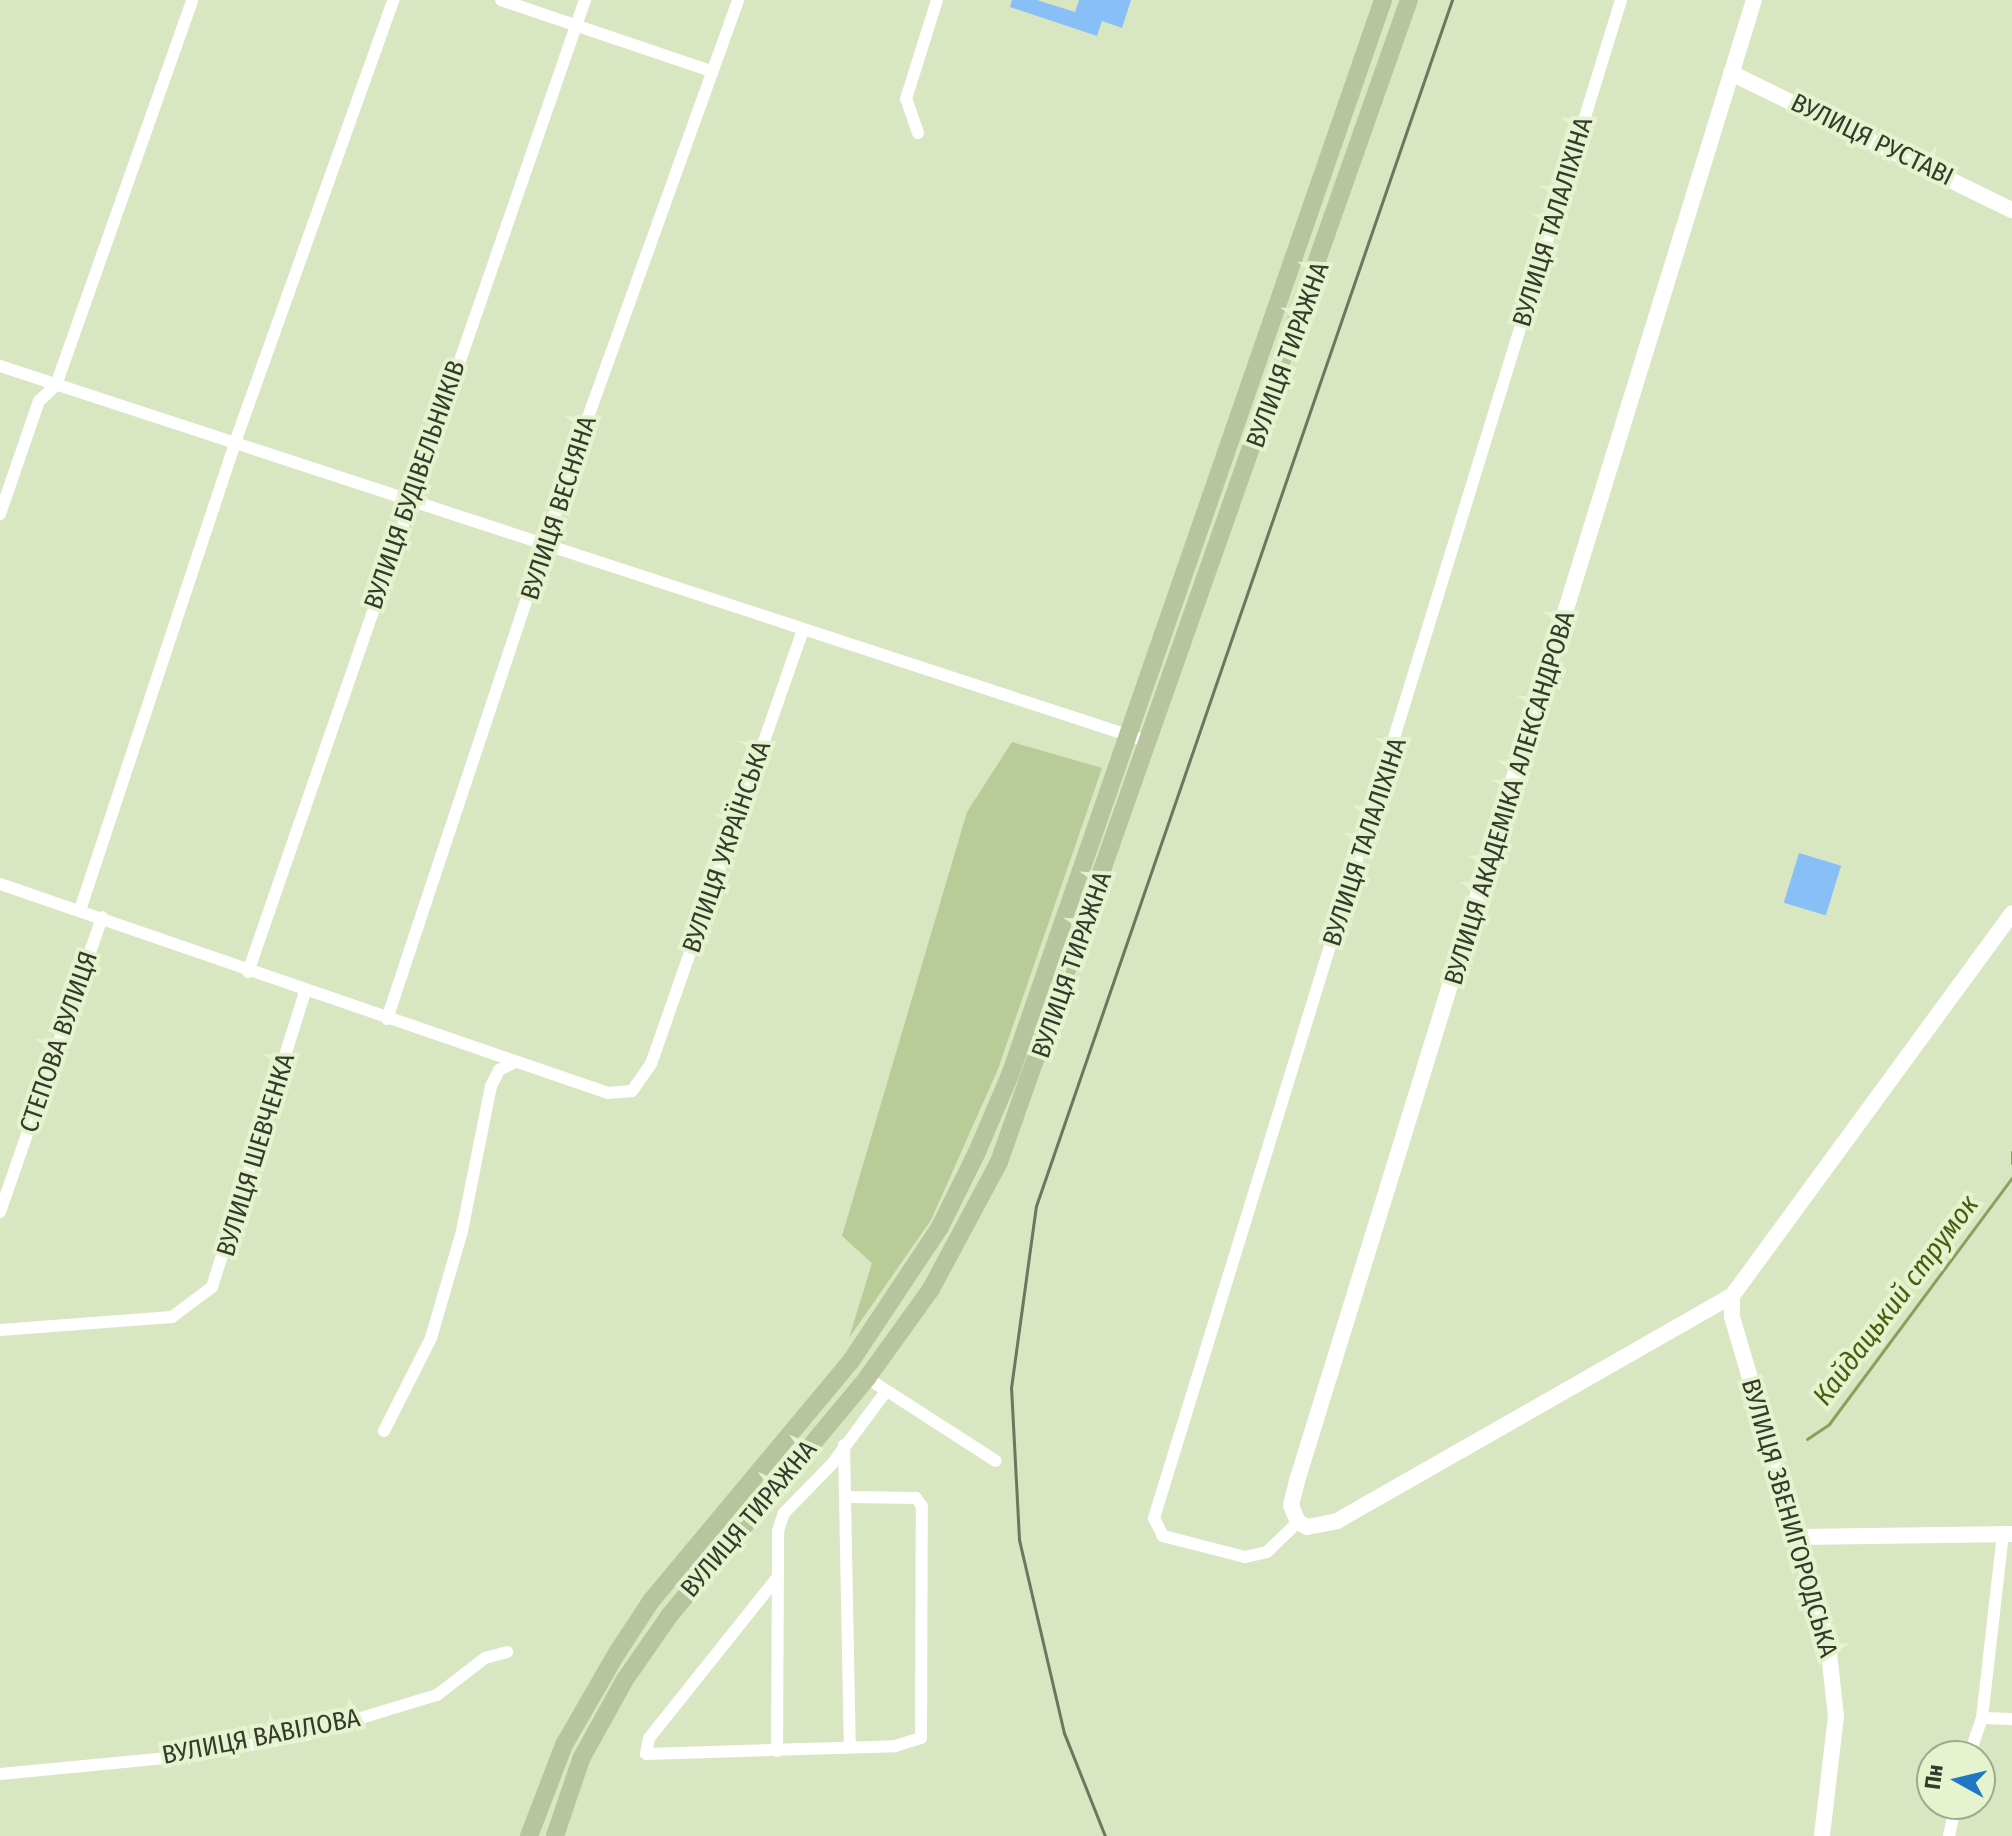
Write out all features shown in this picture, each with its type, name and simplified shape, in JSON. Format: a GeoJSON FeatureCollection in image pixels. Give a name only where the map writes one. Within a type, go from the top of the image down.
{"type":"FeatureCollection","features":[{"type":"Feature","properties":{"kind":"main road","name":"ВУЛИЦЯ ТИРАЖНА"},"geometry":{"type":"LineString","coordinates":[[529,1836],[564,1745],[651,1601],[851,1361],[940,1227],[999,1101],[1383,0]]}},
{"type":"Feature","properties":{"kind":"main road","name":"ВУЛИЦЯ ТИРАЖНА"},"geometry":{"type":"LineString","coordinates":[[555,1836],[581,1759],[633,1668],[679,1603],[867,1378],[931,1289],[999,1162],[1409,0]]}},
{"type":"Feature","properties":{"kind":"main road"},"geometry":{"type":"LineString","coordinates":[[851,1361],[867,1378]]}},
{"type":"Feature","properties":{"kind":"street"},"geometry":{"type":"LineString","coordinates":[[0,514],[39,401],[56,385],[192,0]]}},
{"type":"Feature","properties":{"kind":"street"},"geometry":{"type":"LineString","coordinates":[[80,910],[236,446],[393,0]]}},
{"type":"Feature","properties":{"kind":"street"},"geometry":{"type":"LineString","coordinates":[[501,0],[711,71]]}},
{"type":"Feature","properties":{"kind":"street","name":"ВУЛИЦЯ БУДІВЕЛЬНИКІВ"},"geometry":{"type":"LineString","coordinates":[[248,972],[585,0]]}},
{"type":"Feature","properties":{"kind":"street","name":"ВУЛИЦЯ ВЕСНЯНА"},"geometry":{"type":"LineString","coordinates":[[387,1019],[546,546],[738,0]]}},
{"type":"Feature","properties":{"kind":"street"},"geometry":{"type":"LineString","coordinates":[[918,133],[906,99],[937,0]]}},
{"type":"Feature","properties":{"kind":"street","name":"ВУЛИЦЯ ТАЛАЛІХІНА"},"geometry":{"type":"LineString","coordinates":[[1298,1522],[1267,1552],[1245,1557],[1163,1536],[1154,1518],[1621,0]]}},
{"type":"Feature","properties":{"kind":"street","name":"ВУЛИЦЯ АКАДЕМІКА АЛЕКСАНДРОВА"},"geometry":{"type":"LineString","coordinates":[[1298,1522],[1291,1505],[1297,1481],[1754,0]]}},
{"type":"Feature","properties":{"kind":"street","name":"ВУЛИЦЯ РУСТАВІ"},"geometry":{"type":"LineString","coordinates":[[1731,73],[2012,210]]}},
{"type":"Feature","properties":{"kind":"street"},"geometry":{"type":"LineString","coordinates":[[0,366],[236,446],[1149,742]]}},
{"type":"Feature","properties":{"kind":"street","name":"ВУЛИЦЯ УКРАЇНСЬКА"},"geometry":{"type":"LineString","coordinates":[[515,1062],[608,1093],[632,1091],[651,1064],[803,630]]}},
{"type":"Feature","properties":{"kind":"street"},"geometry":{"type":"LineString","coordinates":[[0,884],[102,917],[305,992],[515,1062]]}},
{"type":"Feature","properties":{"kind":"street"},"geometry":{"type":"LineString","coordinates":[[1298,1522],[1307,1527],[1337,1521],[1732,1296],[2012,914]]}},
{"type":"Feature","properties":{"kind":"street","name":"СТЕПОВА ВУЛИЦЯ"},"geometry":{"type":"LineString","coordinates":[[0,1212],[102,917]]}},
{"type":"Feature","properties":{"kind":"street","name":"ВУЛИЦЯ ШЕВЧЕНКА"},"geometry":{"type":"LineString","coordinates":[[0,1330],[172,1317],[212,1287],[305,992]]}},
{"type":"Feature","properties":{"kind":"street"},"geometry":{"type":"LineString","coordinates":[[384,1431],[431,1338],[462,1231],[491,1086],[499,1070],[515,1062]]}},
{"type":"Feature","properties":{"kind":"street","name":"ВУЛИЦЯ ЗВЕНИГОРОДСЬКА"},"geometry":{"type":"LineString","coordinates":[[1732,1296],[1732,1317],[1800,1537],[1828,1644],[1836,1716],[1822,1836]]}},
{"type":"Feature","properties":{"kind":"street"},"geometry":{"type":"LineString","coordinates":[[867,1378],[884,1394],[996,1461]]}},
{"type":"Feature","properties":{"kind":"street"},"geometry":{"type":"LineString","coordinates":[[777,1751],[776,1579],[784,1513],[884,1394]]}},
{"type":"Feature","properties":{"kind":"street"},"geometry":{"type":"LineString","coordinates":[[844,1445],[850,1497],[850,1747]]}},
{"type":"Feature","properties":{"kind":"street"},"geometry":{"type":"LineString","coordinates":[[776,1579],[644,1749],[653,1757],[906,1745],[921,1738],[925,1726],[922,1506],[916,1498],[850,1497]]}},
{"type":"Feature","properties":{"kind":"street"},"geometry":{"type":"LineString","coordinates":[[1800,1537],[2008,1533],[1982,1718],[1974,1740]]}},
{"type":"Feature","properties":{"kind":"street","name":"ВУЛИЦЯ ВАВІЛОВА"},"geometry":{"type":"LineString","coordinates":[[0,1774],[196,1755],[305,1735],[424,1700],[485,1658],[507,1652]]}},
{"type":"Feature","properties":{"kind":"street"},"geometry":{"type":"LineString","coordinates":[[1982,1718],[2012,1719]]}},
{"type":"Feature","properties":{"kind":"green space"},"geometry":{"type":"Polygon","coordinates":[[[1012,742],[1102,768],[998,1069],[931,1220],[849,1338],[872,1263],[842,1236],[967,812],[1012,742]]]}},
{"type":"Feature","properties":{"kind":"building"},"geometry":{"type":"Polygon","coordinates":[[[1012,0],[1037,0],[1075,12],[1079,0],[1131,0],[1122,28],[1102,21],[1097,36],[1010,7],[1012,0]]]}},
{"type":"Feature","properties":{"kind":"building"},"geometry":{"type":"Polygon","coordinates":[[[1799,853],[1841,866],[1826,916],[1784,903],[1799,853]]]}},
{"type":"Feature","properties":{"kind":"waterway","name":"Кайдацький струмок"},"geometry":{"type":"LineString","coordinates":[[2012,1152],[2012,1163]]}},
{"type":"Feature","properties":{"kind":"waterway","name":"Кайдацький струмок"},"geometry":{"type":"LineString","coordinates":[[1807,1439],[1829,1424],[2012,1178]]}},
{"type":"Feature","properties":{"kind":"railway"},"geometry":{"type":"LineString","coordinates":[[1105,1836],[1064,1733],[1019,1539],[1011,1388],[1036,1206],[1452,0]]}}]}
